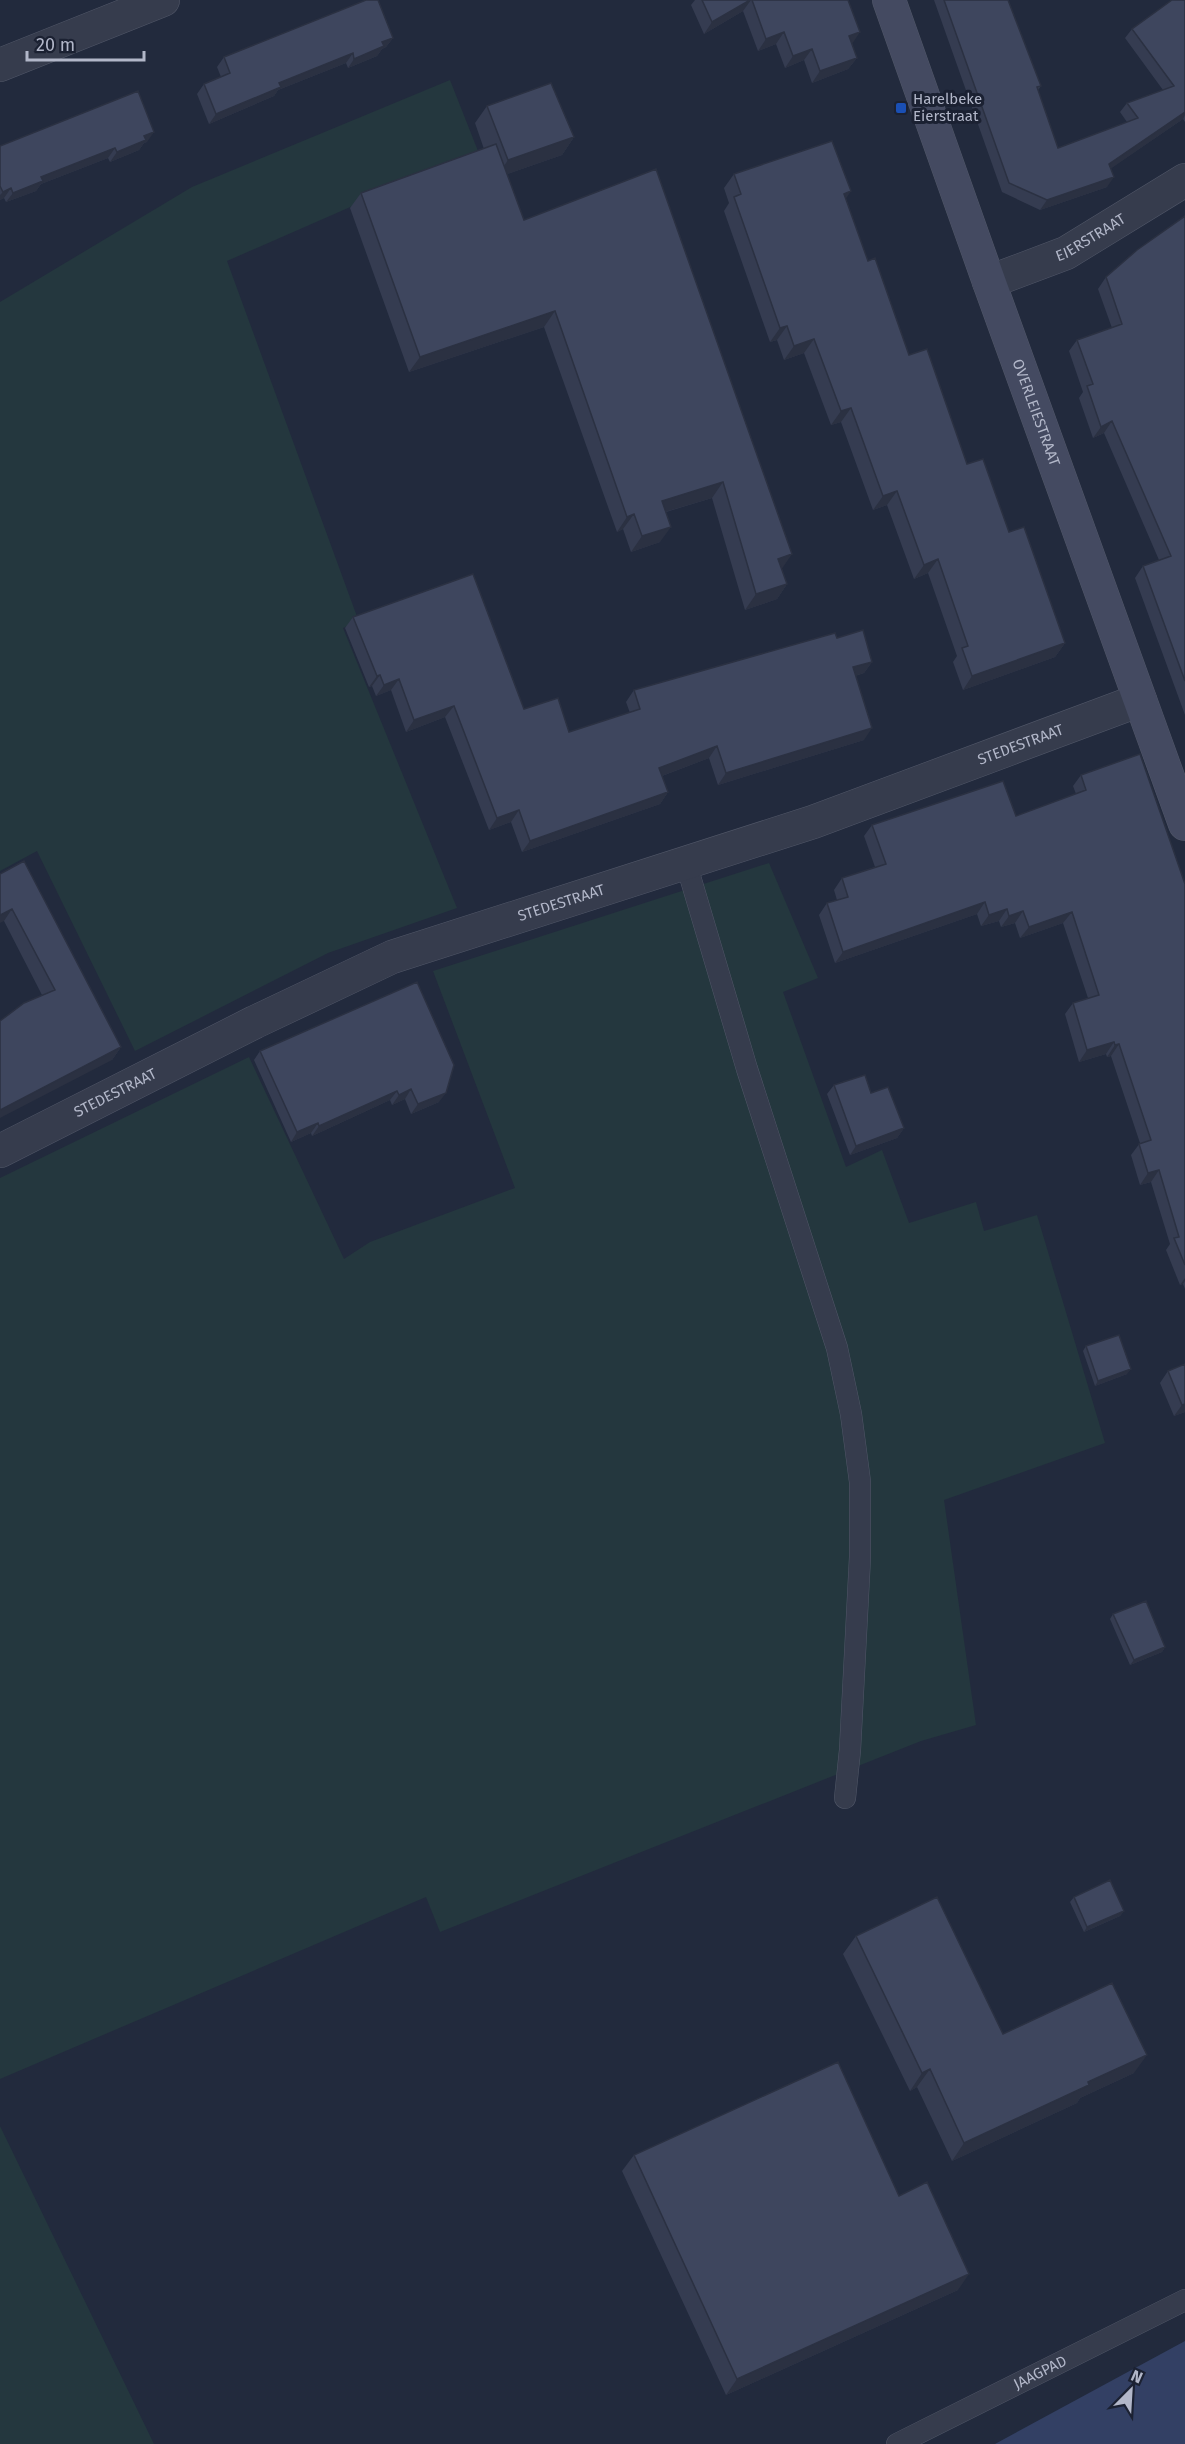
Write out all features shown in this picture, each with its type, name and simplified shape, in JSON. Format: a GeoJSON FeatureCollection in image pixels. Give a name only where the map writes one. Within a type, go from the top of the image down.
{"type":"FeatureCollection","features":[{"type":"Feature","properties":{"kind":"main road","name":"OVERLEIESTRAAT"},"geometry":{"type":"LineString","coordinates":[[889,0],[1185,824]]}},
{"type":"Feature","properties":{"kind":"street"},"geometry":{"type":"LineString","coordinates":[[3,56],[163,0]]}},
{"type":"Feature","properties":{"kind":"street","name":"EIERSTRAAT"},"geometry":{"type":"LineString","coordinates":[[989,282],[1066,253],[1185,180]]}},
{"type":"Feature","properties":{"kind":"street","name":"STEDESTRAAT"},"geometry":{"type":"LineString","coordinates":[[0,1151],[255,1022],[392,957],[813,822],[1140,700]]}},
{"type":"Feature","properties":{"kind":"lane"},"geometry":{"type":"LineString","coordinates":[[686,863],[747,1069],[837,1348],[851,1414],[860,1482],[860,1557],[850,1750],[845,1798]]}},
{"type":"Feature","properties":{"kind":"lane","name":"JAAGPAD"},"geometry":{"type":"LineString","coordinates":[[897,2444],[1185,2300]]}},
{"type":"Feature","properties":{"kind":"shaded area"},"geometry":{"type":"Polygon","coordinates":[[[450,80],[478,151],[227,261],[359,622],[343,628],[457,908],[328,953],[135,1051],[37,851],[0,871],[0,302],[192,187],[450,80]]]}},
{"type":"Feature","properties":{"kind":"shaded area"},"geometry":{"type":"Polygon","coordinates":[[[769,863],[818,978],[783,992],[846,1167],[882,1150],[909,1223],[976,1202],[984,1231],[1037,1215],[1105,1443],[944,1500],[976,1725],[921,1741],[440,1932],[426,1897],[0,2079],[0,1178],[249,1057],[344,1259],[370,1242],[515,1188],[433,971],[769,863]]]}},
{"type":"Feature","properties":{"kind":"shaded area"},"geometry":{"type":"Polygon","coordinates":[[[0,2126],[154,2444],[0,2444],[0,2126]]]}},
{"type":"Feature","properties":{"kind":"water"},"geometry":{"type":"Polygon","coordinates":[[[1185,2341],[1185,2444],[995,2444],[1185,2341]]]}},
{"type":"Feature","properties":{"kind":"building"},"geometry":{"type":"Polygon","coordinates":[[[366,0],[378,0],[393,38],[382,42],[384,46],[354,59],[353,53],[279,83],[281,87],[216,114],[204,84],[230,73],[224,57],[366,0]]]}},
{"type":"Feature","properties":{"kind":"building"},"geometry":{"type":"Polygon","coordinates":[[[702,0],[750,0],[712,22],[702,0]]]}},
{"type":"Feature","properties":{"kind":"building"},"geometry":{"type":"Polygon","coordinates":[[[752,0],[848,0],[860,32],[849,36],[857,58],[820,71],[812,49],[793,56],[784,32],[766,39],[752,0]]]}},
{"type":"Feature","properties":{"kind":"building"},"geometry":{"type":"Polygon","coordinates":[[[944,0],[1008,0],[1041,86],[1037,87],[1058,148],[1138,118],[1127,103],[1174,86],[1132,29],[1172,0],[1185,0],[1185,112],[1109,164],[1114,177],[1047,200],[1009,183],[944,0]]]}},
{"type":"Feature","properties":{"kind":"building"},"geometry":{"type":"Polygon","coordinates":[[[551,83],[574,137],[508,160],[487,106],[551,83]]]}},
{"type":"Feature","properties":{"kind":"building"},"geometry":{"type":"Polygon","coordinates":[[[138,91],[154,132],[144,136],[146,140],[117,152],[115,148],[41,177],[43,181],[13,193],[11,188],[3,192],[0,186],[0,146],[138,91]]]}},
{"type":"Feature","properties":{"kind":"building"},"geometry":{"type":"Polygon","coordinates":[[[832,141],[851,191],[844,194],[868,261],[875,258],[909,355],[927,349],[967,464],[983,459],[1009,532],[1024,527],[1065,643],[972,676],[962,648],[968,646],[938,559],[924,565],[897,491],[883,496],[851,408],[841,411],[814,339],[794,346],[787,326],[780,328],[734,197],[741,194],[734,174],[832,141]]]}},
{"type":"Feature","properties":{"kind":"building"},"geometry":{"type":"Polygon","coordinates":[[[496,144],[524,220],[656,169],[792,554],[778,559],[787,584],[756,594],[723,482],[662,501],[671,527],[642,536],[634,514],[627,517],[555,311],[420,357],[361,193],[496,144]]]}},
{"type":"Feature","properties":{"kind":"building"},"geometry":{"type":"Polygon","coordinates":[[[1185,216],[1185,681],[1143,566],[1171,556],[1112,421],[1101,427],[1087,386],[1093,384],[1077,340],[1122,324],[1106,277],[1137,250],[1185,216]]]}},
{"type":"Feature","properties":{"kind":"building"},"geometry":{"type":"Polygon","coordinates":[[[473,574],[524,709],[558,698],[569,732],[640,709],[634,690],[835,633],[837,638],[863,630],[872,662],[853,667],[872,728],[726,773],[717,746],[659,768],[668,792],[530,841],[519,810],[497,818],[454,706],[414,720],[399,679],[384,685],[380,675],[377,676],[353,617],[473,574]]]}},
{"type":"Feature","properties":{"kind":"building"},"geometry":{"type":"Polygon","coordinates":[[[1140,754],[1185,884],[1185,1265],[1174,1238],[1179,1237],[1159,1170],[1148,1173],[1139,1144],[1151,1140],[1119,1044],[1115,1045],[1114,1042],[1087,1050],[1073,1003],[1099,995],[1072,912],[1029,927],[1023,911],[1009,916],[1007,909],[989,915],[985,902],[843,952],[827,903],[848,897],[842,878],[886,864],[872,825],[1003,781],[1016,816],[1086,790],[1081,775],[1140,754]]]}},
{"type":"Feature","properties":{"kind":"building"},"geometry":{"type":"Polygon","coordinates":[[[24,861],[121,1047],[0,1110],[0,1021],[24,1003],[55,990],[12,909],[0,915],[0,874],[24,861]]]}},
{"type":"Feature","properties":{"kind":"building"},"geometry":{"type":"Polygon","coordinates":[[[417,982],[454,1065],[446,1093],[418,1104],[411,1089],[399,1095],[397,1091],[319,1126],[318,1123],[297,1132],[260,1051],[417,982]]]}},
{"type":"Feature","properties":{"kind":"building"},"geometry":{"type":"Polygon","coordinates":[[[865,1075],[871,1093],[888,1087],[904,1128],[856,1146],[834,1085],[865,1075]]]}},
{"type":"Feature","properties":{"kind":"building"},"geometry":{"type":"Polygon","coordinates":[[[1119,1335],[1131,1369],[1098,1381],[1086,1346],[1119,1335]]]}},
{"type":"Feature","properties":{"kind":"building"},"geometry":{"type":"Polygon","coordinates":[[[1185,1364],[1185,1404],[1182,1405],[1168,1371],[1185,1364]]]}},
{"type":"Feature","properties":{"kind":"building"},"geometry":{"type":"Polygon","coordinates":[[[1146,1601],[1165,1647],[1134,1660],[1113,1614],[1146,1601]]]}},
{"type":"Feature","properties":{"kind":"building"},"geometry":{"type":"Polygon","coordinates":[[[1110,1880],[1124,1911],[1087,1927],[1074,1897],[1110,1880]]]}},
{"type":"Feature","properties":{"kind":"building"},"geometry":{"type":"Polygon","coordinates":[[[937,1897],[1003,2034],[1112,1983],[1147,2055],[1088,2082],[1089,2085],[964,2143],[930,2069],[922,2073],[856,1936],[937,1897]]]}},
{"type":"Feature","properties":{"kind":"building"},"geometry":{"type":"Polygon","coordinates":[[[838,2062],[899,2196],[927,2182],[969,2274],[737,2379],[634,2155],[838,2062]]]}},
{"type":"Feature","properties":{"kind":"place","name":"Harelbeke Eierstraat"},"geometry":{"type":"Point","coordinates":[901,108]}}]}
